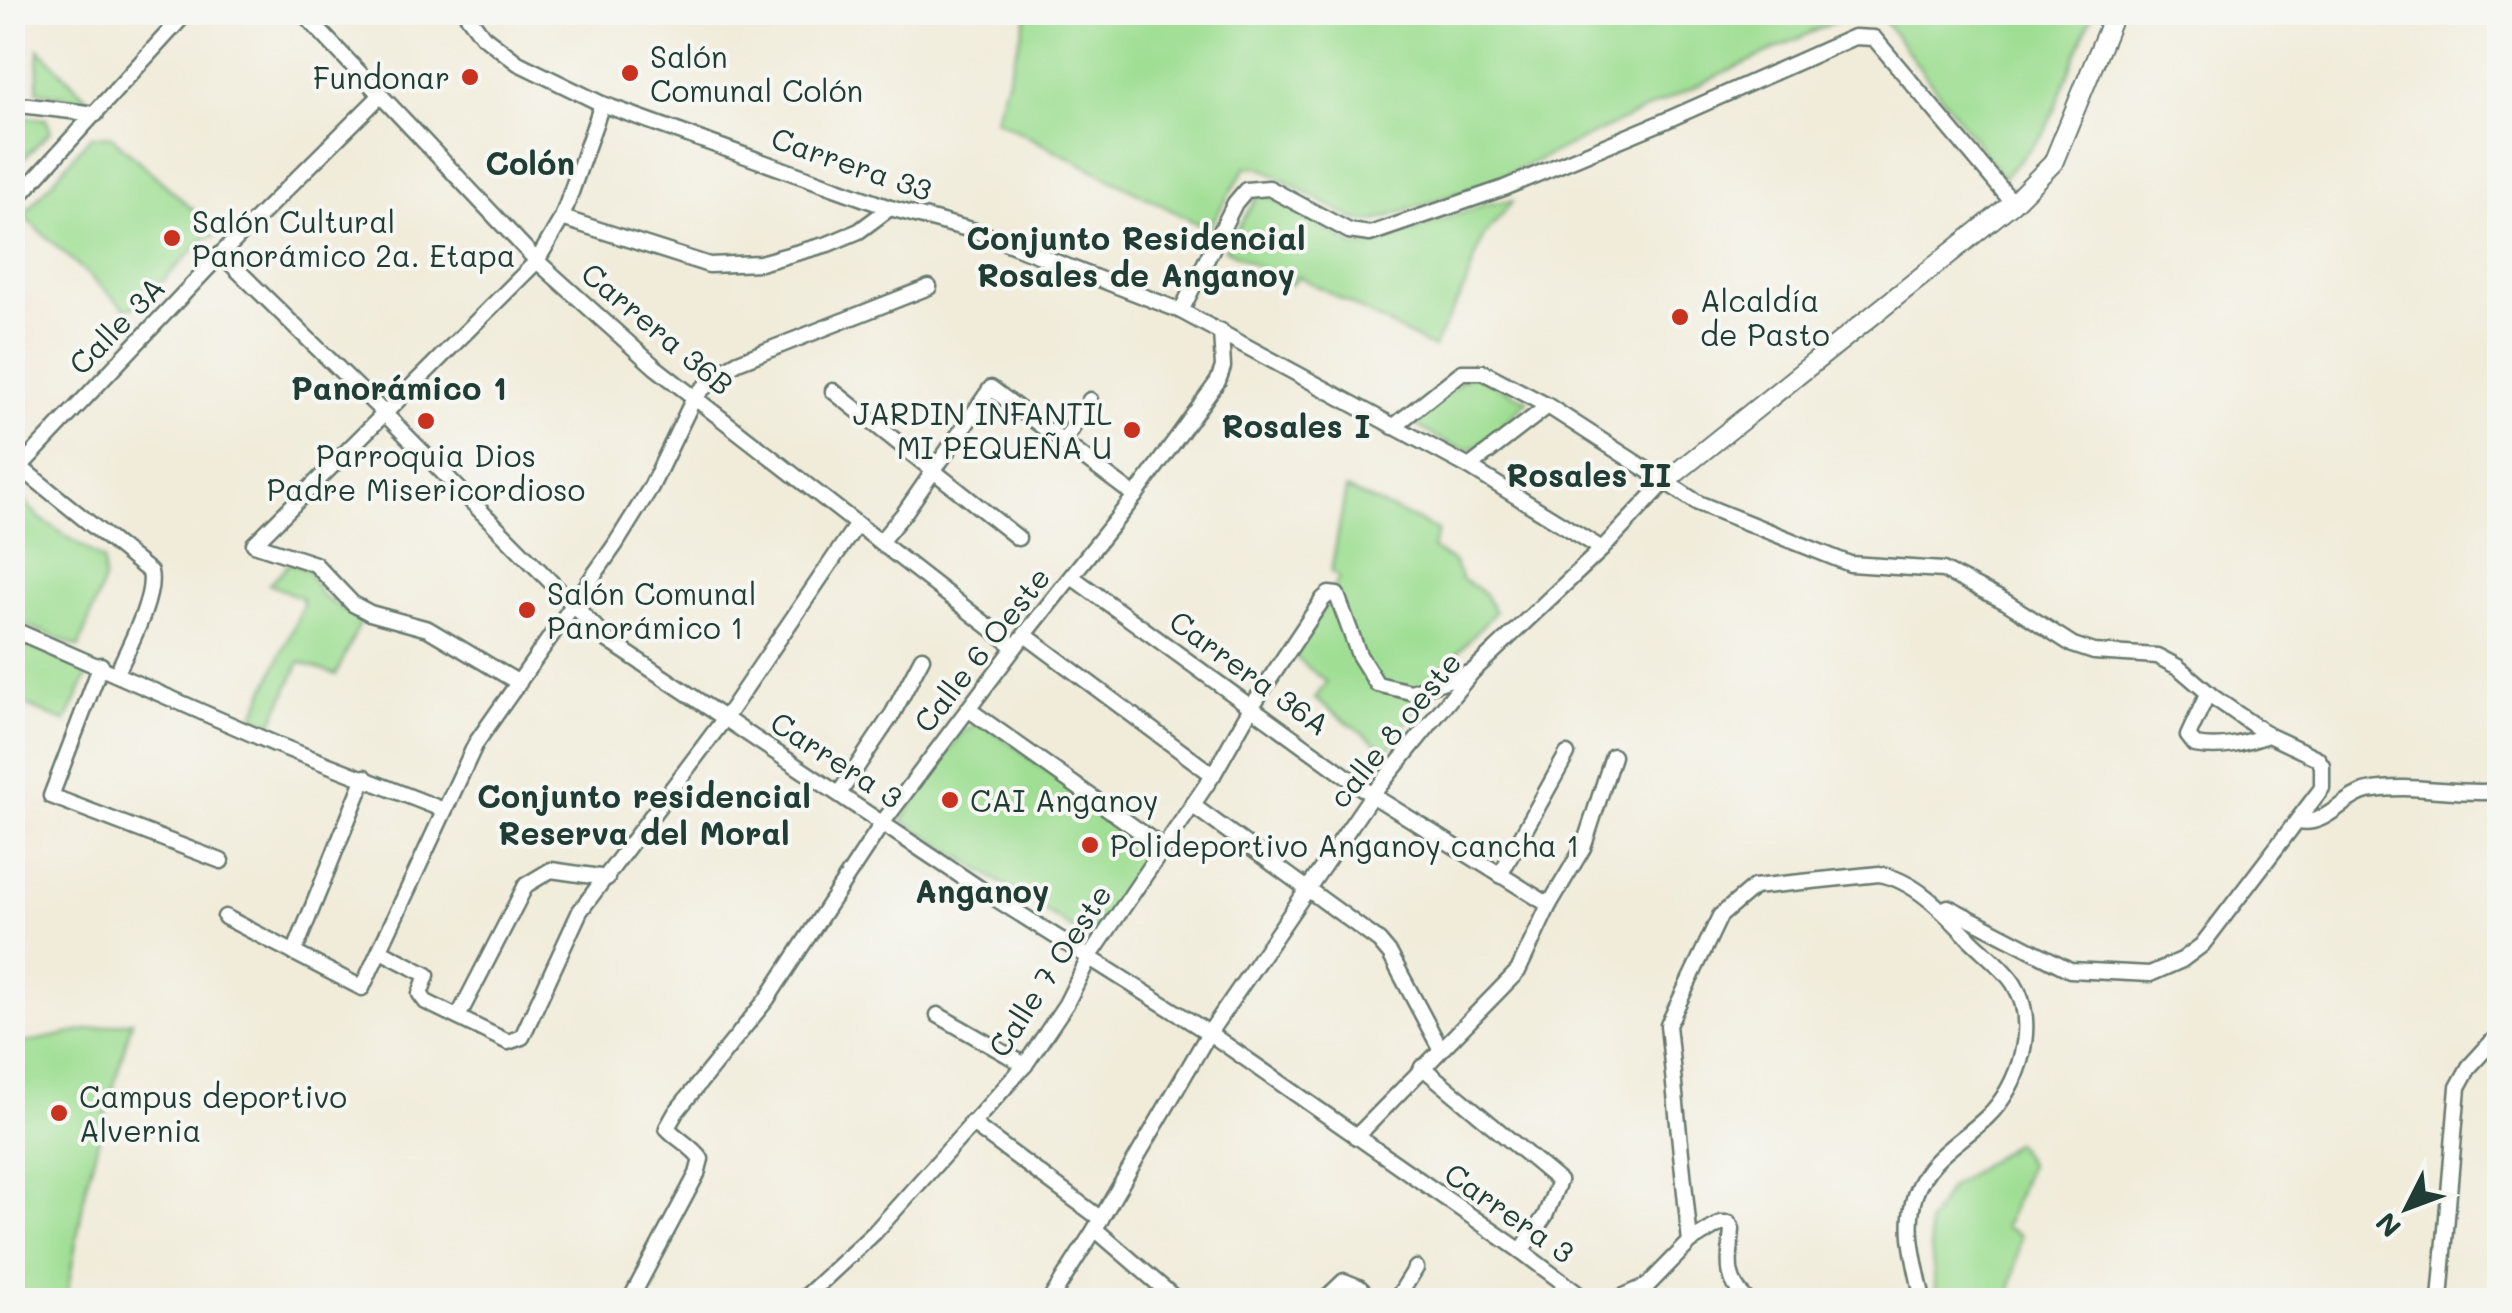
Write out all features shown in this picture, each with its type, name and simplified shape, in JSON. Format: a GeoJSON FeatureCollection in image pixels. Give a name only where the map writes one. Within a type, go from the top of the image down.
{"type":"FeatureCollection","features":[{"type":"Feature","properties":{"kind":"street"},"geometry":{"type":"LineString","coordinates":[[12,204],[187,12]]}},
{"type":"Feature","properties":{"kind":"street","name":"Carrera 36B"},"geometry":{"type":"LineString","coordinates":[[302,12],[537,262],[654,366],[1015,648]]}},
{"type":"Feature","properties":{"kind":"street","name":"Carrera 33"},"geometry":{"type":"LineString","coordinates":[[465,12],[483,36],[518,63],[602,104],[890,208],[979,232],[1181,311],[1469,468],[1602,549]]}},
{"type":"Feature","properties":{"kind":"street"},"geometry":{"type":"LineString","coordinates":[[1662,479],[2053,163],[2111,12]]}},
{"type":"Feature","properties":{"kind":"street"},"geometry":{"type":"LineString","coordinates":[[1181,311],[1235,203],[1246,190],[1268,188],[1349,231],[1370,234],[1504,188],[1854,37],[1874,38],[2010,200]]}},
{"type":"Feature","properties":{"kind":"street","name":"Calle 3A"},"geometry":{"type":"LineString","coordinates":[[117,673],[143,612],[152,582],[150,572],[20,467],[221,254],[381,95]]}},
{"type":"Feature","properties":{"kind":"street"},"geometry":{"type":"LineString","coordinates":[[12,104],[96,114]]}},
{"type":"Feature","properties":{"kind":"street"},"geometry":{"type":"LineString","coordinates":[[520,684],[428,629],[370,613],[353,604],[315,564],[254,544],[537,262],[562,218],[602,104]]}},
{"type":"Feature","properties":{"kind":"street"},"geometry":{"type":"LineString","coordinates":[[562,218],[709,266],[760,263],[828,244],[859,231],[890,208]]}},
{"type":"Feature","properties":{"kind":"street","name":"Carrera 3"},"geometry":{"type":"LineString","coordinates":[[221,254],[609,641],[1209,1033],[1586,1300]]}},
{"type":"Feature","properties":{"kind":"street"},"geometry":{"type":"LineString","coordinates":[[225,917],[362,988],[476,744],[573,608],[651,486],[695,396],[738,362],[929,287]]}},
{"type":"Feature","properties":{"kind":"street","name":"Calle 6 Oeste"},"geometry":{"type":"LineString","coordinates":[[630,1300],[697,1174],[701,1159],[695,1149],[676,1139],[667,1128],[676,1112],[767,999],[883,822],[1135,496],[1218,381],[1223,367],[1221,331]]}},
{"type":"Feature","properties":{"kind":"street"},"geometry":{"type":"LineString","coordinates":[[1393,427],[1462,372],[1483,372],[1548,406],[1698,502],[1850,564],[1943,570],[2006,602],[2073,645],[2094,652],[2157,656],[2178,667],[2268,735],[2317,758],[2322,765],[2322,788],[2202,945],[2182,960],[2150,974],[2070,970],[1948,907],[1942,910]]}},
{"type":"Feature","properties":{"kind":"street"},"geometry":{"type":"LineString","coordinates":[[880,542],[991,388],[1135,496]]}},
{"type":"Feature","properties":{"kind":"street"},"geometry":{"type":"LineString","coordinates":[[833,390],[1018,538]]}},
{"type":"Feature","properties":{"kind":"street"},"geometry":{"type":"LineString","coordinates":[[1063,442],[1090,400]]}},
{"type":"Feature","properties":{"kind":"street"},"geometry":{"type":"LineString","coordinates":[[1469,468],[1548,406]]}},
{"type":"Feature","properties":{"kind":"street","name":"calle 8 oeste"},"geometry":{"type":"LineString","coordinates":[[1050,1300],[1209,1033],[1372,796],[1472,672],[1602,549],[1662,479]]}},
{"type":"Feature","properties":{"kind":"street"},"geometry":{"type":"LineString","coordinates":[[381,951],[427,975],[422,998],[508,1042],[522,1037],[580,912],[726,718],[858,524]]}},
{"type":"Feature","properties":{"kind":"street","name":"Carrera 36A"},"geometry":{"type":"LineString","coordinates":[[1072,577],[1372,796],[1549,905]]}},
{"type":"Feature","properties":{"kind":"street","name":"Calle 7 Oeste"},"geometry":{"type":"LineString","coordinates":[[802,1300],[874,1232],[1025,1065],[1066,1004],[1090,956],[1213,775],[1252,706],[1323,599],[1329,594],[1337,595],[1359,655],[1377,684],[1410,692],[1472,672]]}},
{"type":"Feature","properties":{"kind":"street"},"geometry":{"type":"LineString","coordinates":[[12,629],[275,744],[444,810]]}},
{"type":"Feature","properties":{"kind":"street"},"geometry":{"type":"LineString","coordinates":[[1026,635],[1213,775]]}},
{"type":"Feature","properties":{"kind":"street"},"geometry":{"type":"LineString","coordinates":[[840,792],[894,713],[922,658]]}},
{"type":"Feature","properties":{"kind":"street"},"geometry":{"type":"LineString","coordinates":[[101,666],[50,796],[220,860]]}},
{"type":"Feature","properties":{"kind":"street"},"geometry":{"type":"LineString","coordinates":[[2208,693],[2188,736],[2195,745],[2241,745],[2268,735]]}},
{"type":"Feature","properties":{"kind":"street"},"geometry":{"type":"LineString","coordinates":[[968,709],[1162,847]]}},
{"type":"Feature","properties":{"kind":"street"},"geometry":{"type":"LineString","coordinates":[[1500,875],[1567,754]]}},
{"type":"Feature","properties":{"kind":"street"},"geometry":{"type":"LineString","coordinates":[[1356,1137],[1518,971],[1549,905],[1584,848],[1613,756]]}},
{"type":"Feature","properties":{"kind":"street"},"geometry":{"type":"LineString","coordinates":[[294,953],[365,777]]}},
{"type":"Feature","properties":{"kind":"street"},"geometry":{"type":"LineString","coordinates":[[2299,821],[2316,822],[2363,792],[2404,786],[2476,794],[2500,791]]}},
{"type":"Feature","properties":{"kind":"street"},"geometry":{"type":"LineString","coordinates":[[1192,805],[1379,941],[1390,954],[1440,1048]]}},
{"type":"Feature","properties":{"kind":"street"},"geometry":{"type":"LineString","coordinates":[[458,1017],[526,885],[550,870],[606,878]]}},
{"type":"Feature","properties":{"kind":"street"},"geometry":{"type":"LineString","coordinates":[[1690,1242],[1668,1025],[1720,916],[1754,887],[1879,874],[1896,877],[1942,910],[2015,984],[2026,1024],[2022,1063],[1990,1115],[1936,1158],[1917,1190],[1908,1223],[1923,1300]]}},
{"type":"Feature","properties":{"kind":"street"},"geometry":{"type":"LineString","coordinates":[[938,1015],[1025,1065]]}},
{"type":"Feature","properties":{"kind":"street"},"geometry":{"type":"LineString","coordinates":[[2440,1300],[2458,1087],[2469,1067],[2500,1033]]}},
{"type":"Feature","properties":{"kind":"street"},"geometry":{"type":"LineString","coordinates":[[1422,1066],[1559,1180],[1545,1216],[1521,1251]]}},
{"type":"Feature","properties":{"kind":"street"},"geometry":{"type":"LineString","coordinates":[[970,1123],[1098,1224],[1176,1300]]}},
{"type":"Feature","properties":{"kind":"street"},"geometry":{"type":"LineString","coordinates":[[1616,1300],[1647,1286],[1690,1242],[1721,1223],[1729,1223],[1732,1229],[1729,1272],[1734,1289],[1746,1300]]}},
{"type":"Feature","properties":{"kind":"street"},"geometry":{"type":"LineString","coordinates":[[1396,1300],[1416,1268]]}},
{"type":"Feature","properties":{"kind":"street"},"geometry":{"type":"LineString","coordinates":[[1324,1300],[1344,1281],[1359,1286],[1372,1300]]}},
{"type":"Feature","properties":{"kind":"green space"},"geometry":{"type":"Polygon","coordinates":[[[1028,12],[1853,13],[1495,180],[1376,221],[1357,221],[1259,167],[1246,167],[1208,229],[995,119],[1028,12]]]}},
{"type":"Feature","properties":{"kind":"green space"},"geometry":{"type":"Polygon","coordinates":[[[1872,13],[2093,13],[2045,132],[2003,178],[1880,15],[1872,13]]]}},
{"type":"Feature","properties":{"kind":"green space"},"geometry":{"type":"Polygon","coordinates":[[[39,49],[91,102],[37,91],[39,49]]]}},
{"type":"Feature","properties":{"kind":"green space"},"geometry":{"type":"Polygon","coordinates":[[[13,116],[46,119],[51,131],[13,169],[13,116]]]}},
{"type":"Feature","properties":{"kind":"green space"},"geometry":{"type":"Polygon","coordinates":[[[91,136],[111,136],[220,234],[204,239],[138,306],[125,308],[23,216],[91,136]]]}},
{"type":"Feature","properties":{"kind":"green space"},"geometry":{"type":"Polygon","coordinates":[[[1267,196],[1355,246],[1370,246],[1486,204],[1513,201],[1483,237],[1465,287],[1433,348],[1298,276],[1291,285],[1225,249],[1257,197],[1267,196]]]}},
{"type":"Feature","properties":{"kind":"green space"},"geometry":{"type":"Polygon","coordinates":[[[1472,374],[1528,400],[1484,443],[1474,448],[1449,444],[1408,420],[1472,374]]]}},
{"type":"Feature","properties":{"kind":"green space"},"geometry":{"type":"Polygon","coordinates":[[[1346,489],[1438,530],[1432,549],[1454,562],[1462,579],[1484,593],[1495,612],[1437,675],[1388,751],[1315,699],[1326,682],[1293,655],[1339,577],[1331,572],[1346,489]]]}},
{"type":"Feature","properties":{"kind":"green space"},"geometry":{"type":"Polygon","coordinates":[[[13,490],[41,519],[103,560],[104,580],[79,647],[13,620],[13,490]]]}},
{"type":"Feature","properties":{"kind":"green space"},"geometry":{"type":"Polygon","coordinates":[[[290,563],[308,570],[322,596],[361,621],[336,675],[300,662],[272,723],[253,717],[303,606],[302,598],[269,584],[290,563]]]}},
{"type":"Feature","properties":{"kind":"green space"},"geometry":{"type":"Polygon","coordinates":[[[12,639],[89,672],[66,722],[13,700],[12,639]]]}},
{"type":"Feature","properties":{"kind":"green space"},"geometry":{"type":"Polygon","coordinates":[[[981,722],[1152,847],[1092,941],[902,820],[962,732],[981,722]]]}},
{"type":"Feature","properties":{"kind":"green space","name":"Campus deportivo Alvernia"},"geometry":{"type":"Polygon","coordinates":[[[132,1021],[87,1181],[66,1300],[13,1300],[13,1040],[18,1044],[132,1021]]]}},
{"type":"Feature","properties":{"kind":"green space"},"geometry":{"type":"Polygon","coordinates":[[[2015,1143],[2029,1165],[2005,1227],[2021,1235],[2009,1300],[1937,1300],[1928,1224],[1950,1187],[2015,1143]]]}},
{"type":"Feature","properties":{"kind":"place","name":"Salón Comunal Colón"},"geometry":{"type":"Point","coordinates":[630,73]}},
{"type":"Feature","properties":{"kind":"place","name":"Fundonar"},"geometry":{"type":"Point","coordinates":[470,77]}},
{"type":"Feature","properties":{"kind":"place","name":"Salón Cultural Panorámico 2a. Etapa"},"geometry":{"type":"Point","coordinates":[172,238]}},
{"type":"Feature","properties":{"kind":"place","name":"Alcaldía de Pasto"},"geometry":{"type":"Point","coordinates":[1680,317]}},
{"type":"Feature","properties":{"kind":"place","name":"Parroquia Dios Padre Misericordioso"},"geometry":{"type":"Point","coordinates":[426,421]}},
{"type":"Feature","properties":{"kind":"place","name":"JARDIN INFANTIL MI PEQUEÑA U"},"geometry":{"type":"Point","coordinates":[1132,430]}},
{"type":"Feature","properties":{"kind":"place","name":"Salón Comunal Panorámico 1"},"geometry":{"type":"Point","coordinates":[527,610]}},
{"type":"Feature","properties":{"kind":"place","name":"CAI Anganoy"},"geometry":{"type":"Point","coordinates":[950,800]}},
{"type":"Feature","properties":{"kind":"place","name":"Polideportivo Anganoy cancha 1"},"geometry":{"type":"Point","coordinates":[1090,845]}},
{"type":"Feature","properties":{"kind":"place","name":"Campus deportivo Alvernia"},"geometry":{"type":"Point","coordinates":[59,1113]}},
{"type":"Feature","properties":{"kind":"district","name":"Colón"},"geometry":{"type":"Point","coordinates":[530,162]}},
{"type":"Feature","properties":{"kind":"district","name":"Conjunto Residencial Rosales de Anganoy"},"geometry":{"type":"Point","coordinates":[1136,256]}},
{"type":"Feature","properties":{"kind":"district","name":"Panorámico 1"},"geometry":{"type":"Point","coordinates":[399,387]}},
{"type":"Feature","properties":{"kind":"district","name":"Rosales I"},"geometry":{"type":"Point","coordinates":[1296,425]}},
{"type":"Feature","properties":{"kind":"district","name":"Rosales II"},"geometry":{"type":"Point","coordinates":[1589,474]}},
{"type":"Feature","properties":{"kind":"district","name":"Conjunto residencial Reserva del Moral"},"geometry":{"type":"Point","coordinates":[644,814]}},
{"type":"Feature","properties":{"kind":"district","name":"Anganoy"},"geometry":{"type":"Point","coordinates":[982,890]}}]}
